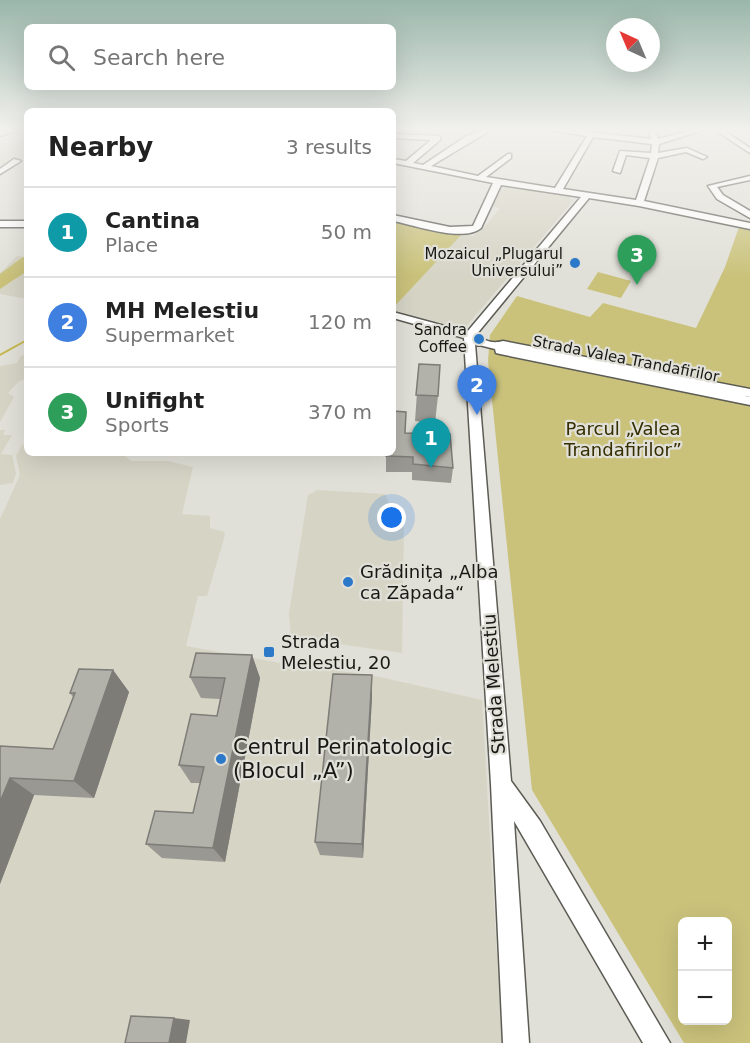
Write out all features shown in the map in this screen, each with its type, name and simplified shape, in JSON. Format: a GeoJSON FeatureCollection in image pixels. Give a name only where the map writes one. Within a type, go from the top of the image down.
{"type":"FeatureCollection","features":[{"type":"Feature","properties":{"kind":"street"},"geometry":{"type":"LineString","coordinates":[[483,179],[639,203],[750,226]]}},
{"type":"Feature","properties":{"kind":"street"},"geometry":{"type":"LineString","coordinates":[[558,190],[565,179]]}},
{"type":"Feature","properties":{"kind":"street"},"geometry":{"type":"LineString","coordinates":[[639,203],[648,179]]}},
{"type":"Feature","properties":{"kind":"street"},"geometry":{"type":"LineString","coordinates":[[747,179],[712,186],[720,196],[750,215]]}},
{"type":"Feature","properties":{"kind":"street"},"geometry":{"type":"LineString","coordinates":[[396,219],[470,232],[477,228],[498,182]]}},
{"type":"Feature","properties":{"kind":"street"},"geometry":{"type":"LineString","coordinates":[[469,336],[588,195]]}},
{"type":"Feature","properties":{"kind":"street"},"geometry":{"type":"LineString","coordinates":[[0,224],[22,224]]}},
{"type":"Feature","properties":{"kind":"street","name":"Strada Valea Trandafirilor"},"geometry":{"type":"LineString","coordinates":[[396,316],[469,336],[483,344],[501,347],[503,344],[750,393]]}},
{"type":"Feature","properties":{"kind":"street","name":"Strada Melestiu"},"geometry":{"type":"LineString","coordinates":[[469,336],[501,784],[516,1043]]}},
{"type":"Feature","properties":{"kind":"street","name":"Strada Valea Trandafirilor"},"geometry":{"type":"LineString","coordinates":[[501,347],[500,351],[750,400]]}},
{"type":"Feature","properties":{"kind":"street"},"geometry":{"type":"LineString","coordinates":[[501,784],[532,829],[657,1043]]}},
{"type":"Feature","properties":{"kind":"shaded area"},"geometry":{"type":"Polygon","coordinates":[[[506,184],[573,195],[570,199],[574,200],[464,329],[396,311],[396,305],[402,296],[462,234],[473,236],[488,223],[500,208],[492,206],[506,184]]]}},
{"type":"Feature","properties":{"kind":"shaded area"},"geometry":{"type":"Polygon","coordinates":[[[17,256],[24,257],[24,298],[0,294],[0,273],[17,256]]]}},
{"type":"Feature","properties":{"kind":"shaded area"},"geometry":{"type":"Polygon","coordinates":[[[24,355],[24,379],[18,382],[8,393],[14,397],[0,422],[0,366],[17,363],[24,355]]]}},
{"type":"Feature","properties":{"kind":"shaded area"},"geometry":{"type":"Polygon","coordinates":[[[0,430],[5,430],[3,435],[12,435],[1,454],[12,455],[16,473],[13,483],[0,485],[0,430]]]}},
{"type":"Feature","properties":{"kind":"shaded area"},"geometry":{"type":"Polygon","coordinates":[[[24,445],[24,456],[125,456],[131,461],[168,461],[193,467],[182,514],[210,516],[210,528],[224,532],[225,535],[207,596],[198,596],[186,646],[281,663],[371,675],[482,700],[502,1043],[0,1043],[0,519],[20,475],[16,456],[24,445]]]}},
{"type":"Feature","properties":{"kind":"shaded area","name":"Grădinița „Alba ca Zăpada“"},"geometry":{"type":"Polygon","coordinates":[[[318,490],[385,494],[396,520],[404,527],[402,653],[291,637],[289,613],[308,495],[318,490]]]}},
{"type":"Feature","properties":{"kind":"green space"},"geometry":{"type":"Polygon","coordinates":[[[396,220],[462,234],[396,305],[396,220]]]}},
{"type":"Feature","properties":{"kind":"green space","name":"Parcul „Valea Trandafirilor”"},"geometry":{"type":"Polygon","coordinates":[[[739,227],[750,230],[750,1043],[684,1043],[532,790],[488,361],[490,335],[517,296],[590,317],[603,303],[696,328],[725,267],[739,227]]]}},
{"type":"Feature","properties":{"kind":"green space"},"geometry":{"type":"Polygon","coordinates":[[[24,257],[24,273],[0,289],[0,274],[24,257]]]}},
{"type":"Feature","properties":{"kind":"green space"},"geometry":{"type":"Polygon","coordinates":[[[598,272],[631,281],[621,298],[587,289],[598,272]]]}},
{"type":"Feature","properties":{"kind":"building"},"geometry":{"type":"Polygon","coordinates":[[[419,364],[440,365],[438,396],[416,395],[419,364]]]}},
{"type":"Feature","properties":{"kind":"building"},"geometry":{"type":"Polygon","coordinates":[[[396,411],[406,412],[405,433],[450,434],[453,468],[413,464],[413,457],[386,456],[396,456],[396,411]]]}},
{"type":"Feature","properties":{"kind":"building"},"geometry":{"type":"Polygon","coordinates":[[[196,653],[252,655],[213,848],[146,844],[155,811],[193,813],[204,767],[179,765],[191,714],[217,716],[225,678],[190,677],[196,653]]]}},
{"type":"Feature","properties":{"kind":"building"},"geometry":{"type":"Polygon","coordinates":[[[79,669],[113,670],[74,781],[10,778],[0,802],[0,746],[53,749],[75,693],[70,693],[79,669]]]}},
{"type":"Feature","properties":{"kind":"building"},"geometry":{"type":"Polygon","coordinates":[[[333,674],[372,675],[362,844],[315,842],[333,674]]]}},
{"type":"Feature","properties":{"kind":"building"},"geometry":{"type":"Polygon","coordinates":[[[131,1016],[174,1018],[169,1043],[125,1043],[131,1016]]]}},
{"type":"Feature","properties":{"kind":"waterway"},"geometry":{"type":"LineString","coordinates":[[0,355],[24,342]]}},
{"type":"Feature","properties":{"kind":"place","name":"Mozaicul „Plugarul Universului”"},"geometry":{"type":"Point","coordinates":[575,263]}},
{"type":"Feature","properties":{"kind":"place","name":"Unifight"},"geometry":{"type":"Point","coordinates":[637,285]}},
{"type":"Feature","properties":{"kind":"place","name":"Sandra Coffee"},"geometry":{"type":"Point","coordinates":[479,339]}},
{"type":"Feature","properties":{"kind":"place","name":"MH Melestiu"},"geometry":{"type":"Point","coordinates":[477,415]}},
{"type":"Feature","properties":{"kind":"place","name":"Cantina"},"geometry":{"type":"Point","coordinates":[431,468]}},
{"type":"Feature","properties":{"kind":"place","name":"Grădinița „Alba ca Zăpada“"},"geometry":{"type":"Point","coordinates":[348,582]}},
{"type":"Feature","properties":{"kind":"place","name":"Strada Melestiu, 20"},"geometry":{"type":"Point","coordinates":[269,652]}},
{"type":"Feature","properties":{"kind":"place","name":"Centrul Perinatologic (Blocul „A”)"},"geometry":{"type":"Point","coordinates":[221,759]}}]}
